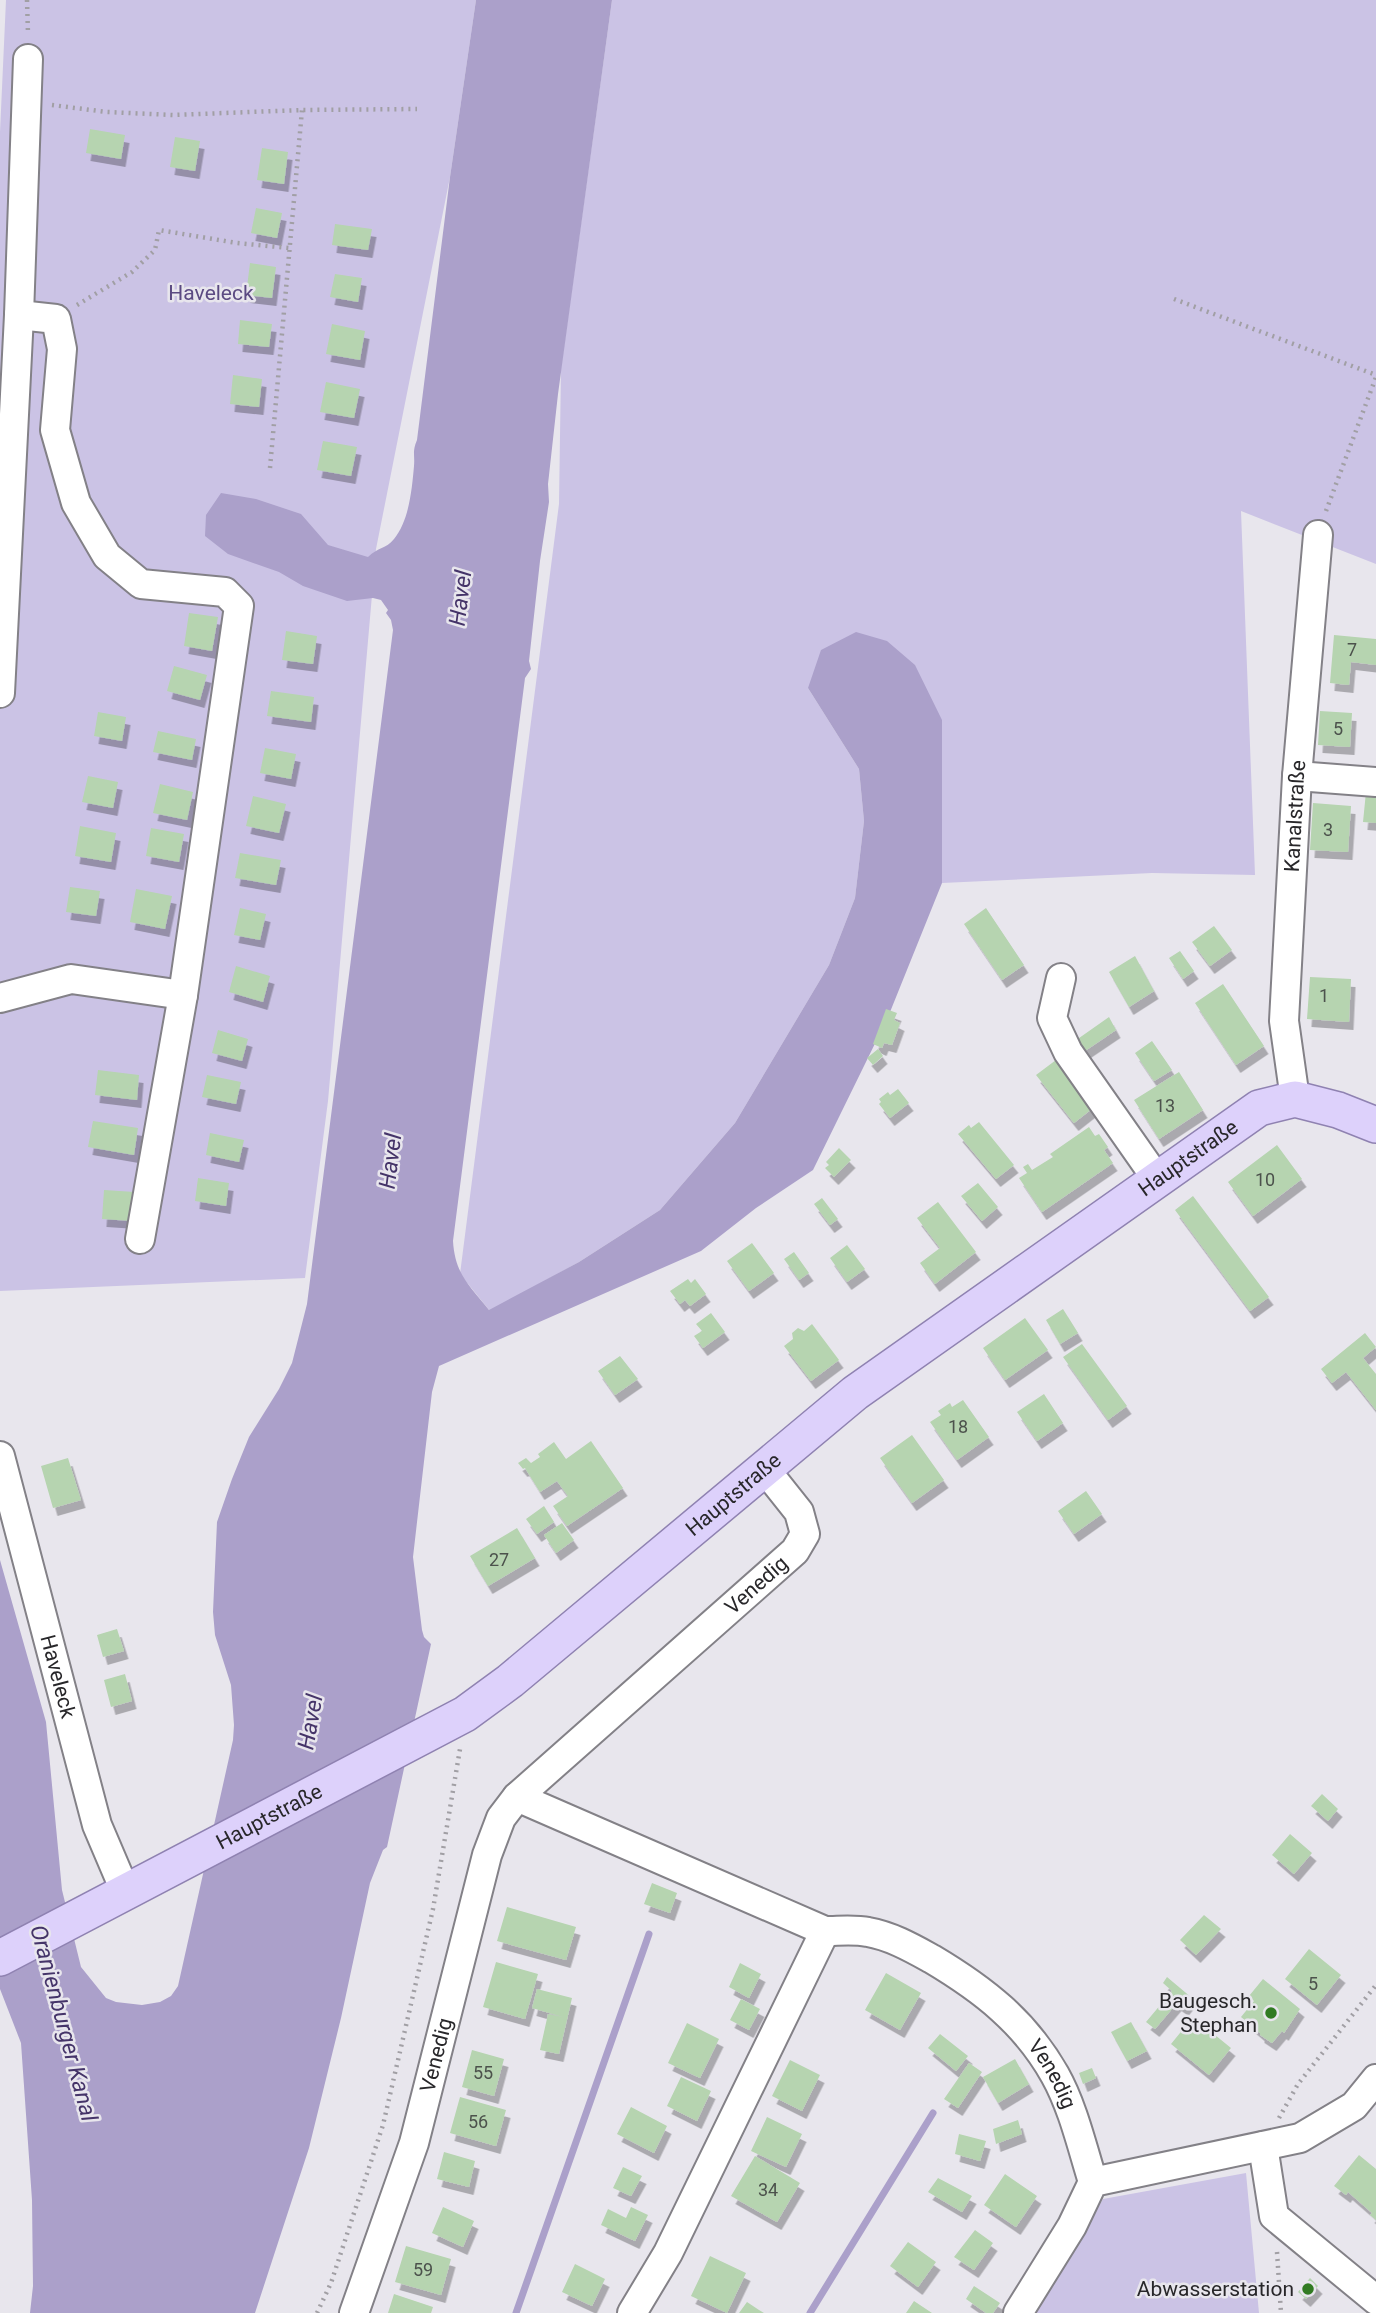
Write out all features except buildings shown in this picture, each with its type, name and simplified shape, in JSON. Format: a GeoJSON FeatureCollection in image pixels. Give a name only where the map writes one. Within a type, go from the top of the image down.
{"type":"FeatureCollection","features":[{"type":"Feature","properties":{"kind":"main road","name":"Hauptstraße"},"geometry":{"type":"LineString","coordinates":[[0,1958],[465,1714],[510,1681],[855,1393],[1259,1108],[1296,1099],[1338,1110],[1376,1125]]}},
{"type":"Feature","properties":{"kind":"street"},"geometry":{"type":"LineString","coordinates":[[0,693],[19,315],[28,59]]}},
{"type":"Feature","properties":{"kind":"street"},"geometry":{"type":"LineString","coordinates":[[19,315],[56,319],[62,349],[55,430],[76,503],[107,556],[141,584],[225,592],[239,606],[183,995],[141,1239]]}},
{"type":"Feature","properties":{"kind":"street","name":"Kanalstraße"},"geometry":{"type":"LineString","coordinates":[[1296,1099],[1284,1021],[1297,776],[1318,535]]}},
{"type":"Feature","properties":{"kind":"street"},"geometry":{"type":"LineString","coordinates":[[1297,776],[1376,782]]}},
{"type":"Feature","properties":{"kind":"street"},"geometry":{"type":"LineString","coordinates":[[1062,978],[1052,1018],[1068,1052],[1157,1179]]}},
{"type":"Feature","properties":{"kind":"street"},"geometry":{"type":"LineString","coordinates":[[0,998],[71,979],[183,995]]}},
{"type":"Feature","properties":{"kind":"street","name":"Haveleck"},"geometry":{"type":"LineString","coordinates":[[0,1456],[97,1825],[126,1893]]}},
{"type":"Feature","properties":{"kind":"street","name":"Venedig"},"geometry":{"type":"LineString","coordinates":[[354,2313],[414,2143],[487,1855],[501,1818],[517,1797],[795,1551],[805,1534],[799,1512],[764,1468]]}},
{"type":"Feature","properties":{"kind":"street","name":"Venedig"},"geometry":{"type":"LineString","coordinates":[[517,1797],[825,1931],[867,1932],[906,1944],[966,1979],[1008,2013],[1031,2039],[1056,2077],[1093,2182]]}},
{"type":"Feature","properties":{"kind":"street"},"geometry":{"type":"LineString","coordinates":[[632,2313],[668,2253],[825,1931]]}},
{"type":"Feature","properties":{"kind":"street"},"geometry":{"type":"LineString","coordinates":[[1018,2313],[1072,2226],[1093,2182],[1300,2138],[1354,2106],[1376,2079]]}},
{"type":"Feature","properties":{"kind":"street"},"geometry":{"type":"LineString","coordinates":[[1263,2146],[1274,2216],[1376,2300]]}},
{"type":"Feature","properties":{"kind":"path"},"geometry":{"type":"LineString","coordinates":[[27,0],[28,59]]}},
{"type":"Feature","properties":{"kind":"path"},"geometry":{"type":"LineString","coordinates":[[25,115],[48,104],[107,112],[173,115],[302,110],[416,110]]}},
{"type":"Feature","properties":{"kind":"path"},"geometry":{"type":"LineString","coordinates":[[270,468],[302,110]]}},
{"type":"Feature","properties":{"kind":"path"},"geometry":{"type":"LineString","coordinates":[[56,319],[94,293],[132,272],[155,250],[159,230],[237,243],[289,248]]}},
{"type":"Feature","properties":{"kind":"path"},"geometry":{"type":"LineString","coordinates":[[1174,299],[1376,376],[1318,535]]}},
{"type":"Feature","properties":{"kind":"path"},"geometry":{"type":"LineString","coordinates":[[317,2313],[331,2283],[383,2125],[433,1909],[465,1714]]}},
{"type":"Feature","properties":{"kind":"path"},"geometry":{"type":"LineString","coordinates":[[1263,2146],[1298,2084],[1376,1985]]}},
{"type":"Feature","properties":{"kind":"path"},"geometry":{"type":"LineString","coordinates":[[1274,2216],[1281,2313]]}},
{"type":"Feature","properties":{"kind":"green space","name":"Haveleck"},"geometry":{"type":"Polygon","coordinates":[[[6,0],[476,0],[450,177],[376,549],[328,1101],[305,1278],[0,1291],[0,132],[6,0]]]}},
{"type":"Feature","properties":{"kind":"green space"},"geometry":{"type":"Polygon","coordinates":[[[612,0],[1376,0],[1376,564],[1241,511],[1255,875],[1152,873],[942,883],[942,720],[808,688],[859,769],[864,821],[855,898],[829,965],[735,1123],[660,1210],[579,1262],[490,1311],[460,1274],[559,504],[561,368],[612,0]]]}},
{"type":"Feature","properties":{"kind":"green space"},"geometry":{"type":"Polygon","coordinates":[[[1246,2173],[1259,2313],[1033,2313],[1103,2199],[1246,2173]]]}},
{"type":"Feature","properties":{"kind":"water"},"geometry":{"type":"Polygon","coordinates":[[[476,0],[612,0],[558,394],[548,484],[549,502],[529,661],[531,669],[525,678],[453,1241],[460,1271],[489,1310],[579,1262],[660,1210],[735,1123],[829,965],[855,898],[864,821],[859,769],[808,688],[821,650],[856,632],[887,641],[915,665],[942,720],[942,883],[888,1017],[813,1170],[756,1208],[701,1251],[439,1366],[432,1392],[413,1557],[422,1630],[424,1637],[431,1644],[387,1847],[383,1850],[370,1883],[309,2148],[255,2313],[30,2313],[33,2286],[32,2200],[21,2043],[0,1989],[0,1560],[46,1722],[62,1890],[81,1967],[106,1998],[142,2005],[160,2002],[171,1996],[178,1986],[233,1740],[231,1685],[215,1635],[213,1612],[217,1522],[249,1437],[292,1363],[307,1304],[393,630],[386,613],[388,610],[381,600],[373,598],[347,601],[303,586],[279,572],[228,554],[205,536],[206,515],[221,493],[256,499],[301,514],[328,545],[368,557],[391,542],[399,532],[411,494],[414,451],[450,177],[476,0]]]}},
{"type":"Feature","properties":{"kind":"waterway"},"geometry":{"type":"LineString","coordinates":[[516,2313],[649,1934]]}},
{"type":"Feature","properties":{"kind":"waterway"},"geometry":{"type":"LineString","coordinates":[[810,2313],[933,2113]]}},
{"type":"Feature","properties":{"kind":"place","name":"Baugesch. Stephan"},"geometry":{"type":"Point","coordinates":[1271,2013]}},
{"type":"Feature","properties":{"kind":"place","name":"Abwasserstation"},"geometry":{"type":"Point","coordinates":[1308,2289]}},
{"type":"Feature","properties":{"kind":"water label","name":"Havel"},"geometry":{"type":"Point","coordinates":[460,598]}},
{"type":"Feature","properties":{"kind":"water label","name":"Havel"},"geometry":{"type":"Point","coordinates":[390,1161]}},
{"type":"Feature","properties":{"kind":"water label","name":"Havel"},"geometry":{"type":"Point","coordinates":[310,1722]}},
{"type":"Feature","properties":{"kind":"water label","name":"Oranienburger Kanal"},"geometry":{"type":"Point","coordinates":[64,2023]}}]}
